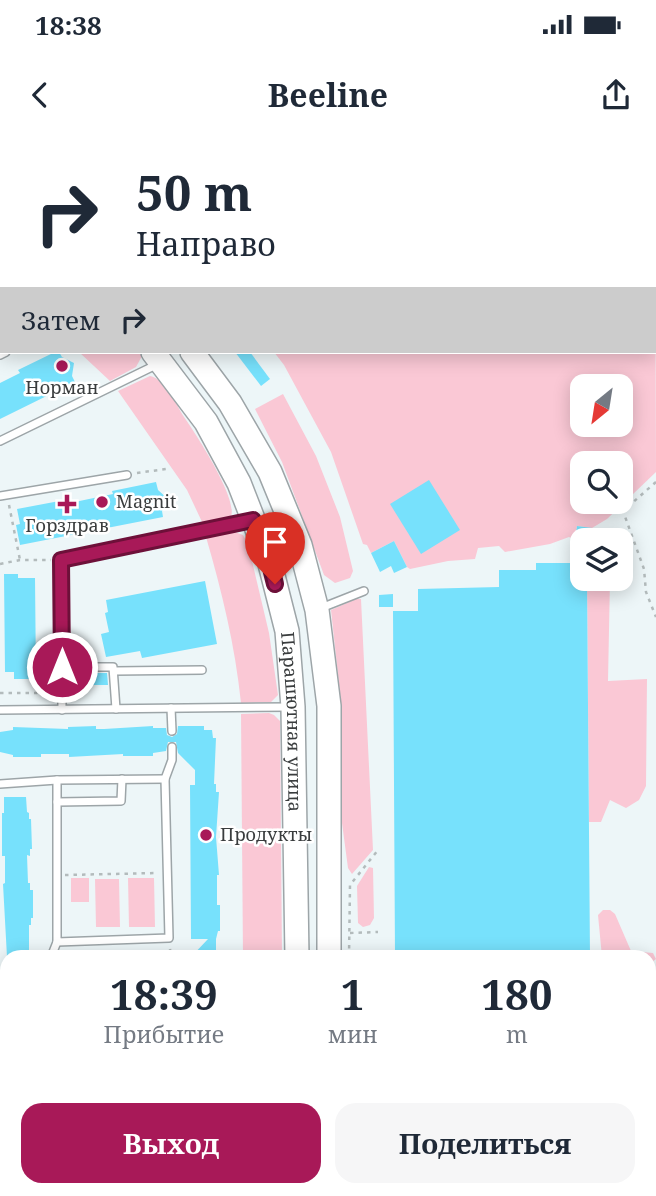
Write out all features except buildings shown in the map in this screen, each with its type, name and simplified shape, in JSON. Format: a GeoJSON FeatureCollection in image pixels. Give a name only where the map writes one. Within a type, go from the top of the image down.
{"type":"FeatureCollection","features":[{"type":"Feature","properties":{"kind":"main road","name":"Парашютная улица"},"geometry":{"type":"LineString","coordinates":[[193,354],[230,403],[270,472],[300,545],[317,610],[329,706],[329,950]]}},
{"type":"Feature","properties":{"kind":"main road","name":"Парашютная улица"},"geometry":{"type":"LineString","coordinates":[[157,357],[206,422],[239,483],[269,560],[287,631],[293,707],[297,950]]}},
{"type":"Feature","properties":{"kind":"lane"},"geometry":{"type":"LineString","coordinates":[[0,441],[157,357]]}},
{"type":"Feature","properties":{"kind":"lane"},"geometry":{"type":"LineString","coordinates":[[3,496],[127,475]]}},
{"type":"Feature","properties":{"kind":"lane"},"geometry":{"type":"LineString","coordinates":[[62,710],[61,560],[253,520]]}},
{"type":"Feature","properties":{"kind":"lane"},"geometry":{"type":"LineString","coordinates":[[317,610],[364,591]]}},
{"type":"Feature","properties":{"kind":"lane"},"geometry":{"type":"LineString","coordinates":[[62,667],[109,666],[115,671],[202,670]]}},
{"type":"Feature","properties":{"kind":"lane"},"geometry":{"type":"LineString","coordinates":[[115,671],[116,709]]}},
{"type":"Feature","properties":{"kind":"lane"},"geometry":{"type":"LineString","coordinates":[[0,710],[293,707]]}},
{"type":"Feature","properties":{"kind":"lane"},"geometry":{"type":"LineString","coordinates":[[171,708],[172,731]]}},
{"type":"Feature","properties":{"kind":"lane"},"geometry":{"type":"LineString","coordinates":[[57,942],[169,938],[165,779],[172,760],[172,747]]}},
{"type":"Feature","properties":{"kind":"lane"},"geometry":{"type":"LineString","coordinates":[[57,802],[121,801],[122,779]]}},
{"type":"Feature","properties":{"kind":"lane"},"geometry":{"type":"LineString","coordinates":[[0,784],[57,780],[165,779]]}},
{"type":"Feature","properties":{"kind":"lane"},"geometry":{"type":"LineString","coordinates":[[54,950],[57,942],[57,780]]}},
{"type":"Feature","properties":{"kind":"path"},"geometry":{"type":"LineString","coordinates":[[127,475],[166,468]]}},
{"type":"Feature","properties":{"kind":"path"},"geometry":{"type":"LineString","coordinates":[[656,482],[623,511],[644,569],[646,592],[656,617]]}},
{"type":"Feature","properties":{"kind":"path"},"geometry":{"type":"LineString","coordinates":[[3,496],[20,560]]}},
{"type":"Feature","properties":{"kind":"path"},"geometry":{"type":"LineString","coordinates":[[0,564],[20,560],[61,560]]}},
{"type":"Feature","properties":{"kind":"path"},"geometry":{"type":"LineString","coordinates":[[0,694],[62,693]]}},
{"type":"Feature","properties":{"kind":"path"},"geometry":{"type":"LineString","coordinates":[[349,950],[350,884],[378,850]]}},
{"type":"Feature","properties":{"kind":"path"},"geometry":{"type":"LineString","coordinates":[[57,875],[167,873]]}},
{"type":"Feature","properties":{"kind":"path"},"geometry":{"type":"LineString","coordinates":[[350,933],[378,932]]}},
{"type":"Feature","properties":{"kind":"shaded area"},"geometry":{"type":"Polygon","coordinates":[[[81,354],[142,356],[136,367],[110,381],[81,354]]]}},
{"type":"Feature","properties":{"kind":"shaded area"},"geometry":{"type":"Polygon","coordinates":[[[276,354],[656,354],[656,472],[633,494],[633,451],[570,451],[570,514],[612,514],[592,528],[570,528],[570,538],[550,544],[505,552],[499,546],[478,548],[475,559],[448,561],[410,569],[394,541],[371,553],[367,545],[363,544],[331,452],[276,354]]]}},
{"type":"Feature","properties":{"kind":"shaded area"},"geometry":{"type":"Polygon","coordinates":[[[150,376],[161,382],[170,393],[207,452],[230,500],[232,512],[229,519],[203,524],[187,490],[118,391],[150,376]]]}},
{"type":"Feature","properties":{"kind":"shaded area"},"geometry":{"type":"Polygon","coordinates":[[[283,394],[316,456],[340,517],[353,571],[350,578],[335,583],[324,575],[282,462],[255,409],[283,394]]]}},
{"type":"Feature","properties":{"kind":"shaded area"},"geometry":{"type":"Polygon","coordinates":[[[232,531],[243,535],[248,544],[269,633],[278,695],[271,702],[241,703],[227,619],[206,537],[232,531]]]}},
{"type":"Feature","properties":{"kind":"shaded area"},"geometry":{"type":"Polygon","coordinates":[[[587,591],[610,591],[608,681],[647,679],[646,786],[639,800],[626,808],[610,800],[601,822],[589,822],[587,591]]]}},
{"type":"Feature","properties":{"kind":"shaded area"},"geometry":{"type":"Polygon","coordinates":[[[361,599],[373,850],[352,874],[348,868],[342,823],[341,703],[331,610],[361,599]]]}},
{"type":"Feature","properties":{"kind":"shaded area"},"geometry":{"type":"Polygon","coordinates":[[[269,713],[280,721],[282,950],[243,950],[241,714],[269,713]]]}},
{"type":"Feature","properties":{"kind":"shaded area"},"geometry":{"type":"Polygon","coordinates":[[[369,867],[373,868],[374,918],[370,925],[363,927],[358,923],[357,886],[369,867]]]}},
{"type":"Feature","properties":{"kind":"shaded area"},"geometry":{"type":"Polygon","coordinates":[[[71,878],[89,878],[89,902],[71,902],[71,878]]]}},
{"type":"Feature","properties":{"kind":"shaded area"},"geometry":{"type":"Polygon","coordinates":[[[128,878],[154,878],[155,927],[129,927],[128,878]]]}},
{"type":"Feature","properties":{"kind":"shaded area"},"geometry":{"type":"Polygon","coordinates":[[[95,879],[119,879],[120,927],[96,927],[95,879]]]}},
{"type":"Feature","properties":{"kind":"shaded area"},"geometry":{"type":"Polygon","coordinates":[[[603,910],[610,910],[615,914],[631,950],[601,950],[598,915],[603,910]]]}},
{"type":"Feature","properties":{"kind":"place","name":"Норман"},"geometry":{"type":"Point","coordinates":[62,366]}},
{"type":"Feature","properties":{"kind":"place","name":"Magnit"},"geometry":{"type":"Point","coordinates":[102,502]}},
{"type":"Feature","properties":{"kind":"place","name":"Горздрав"},"geometry":{"type":"Point","coordinates":[67,504]}},
{"type":"Feature","properties":{"kind":"place","name":"Продукты"},"geometry":{"type":"Point","coordinates":[206,835]}},
{"type":"Feature","properties":{"kind":"route"},"geometry":{"type":"LineString","coordinates":[[62,667],[61,560],[253,520],[269,560],[275,584]]}}]}
